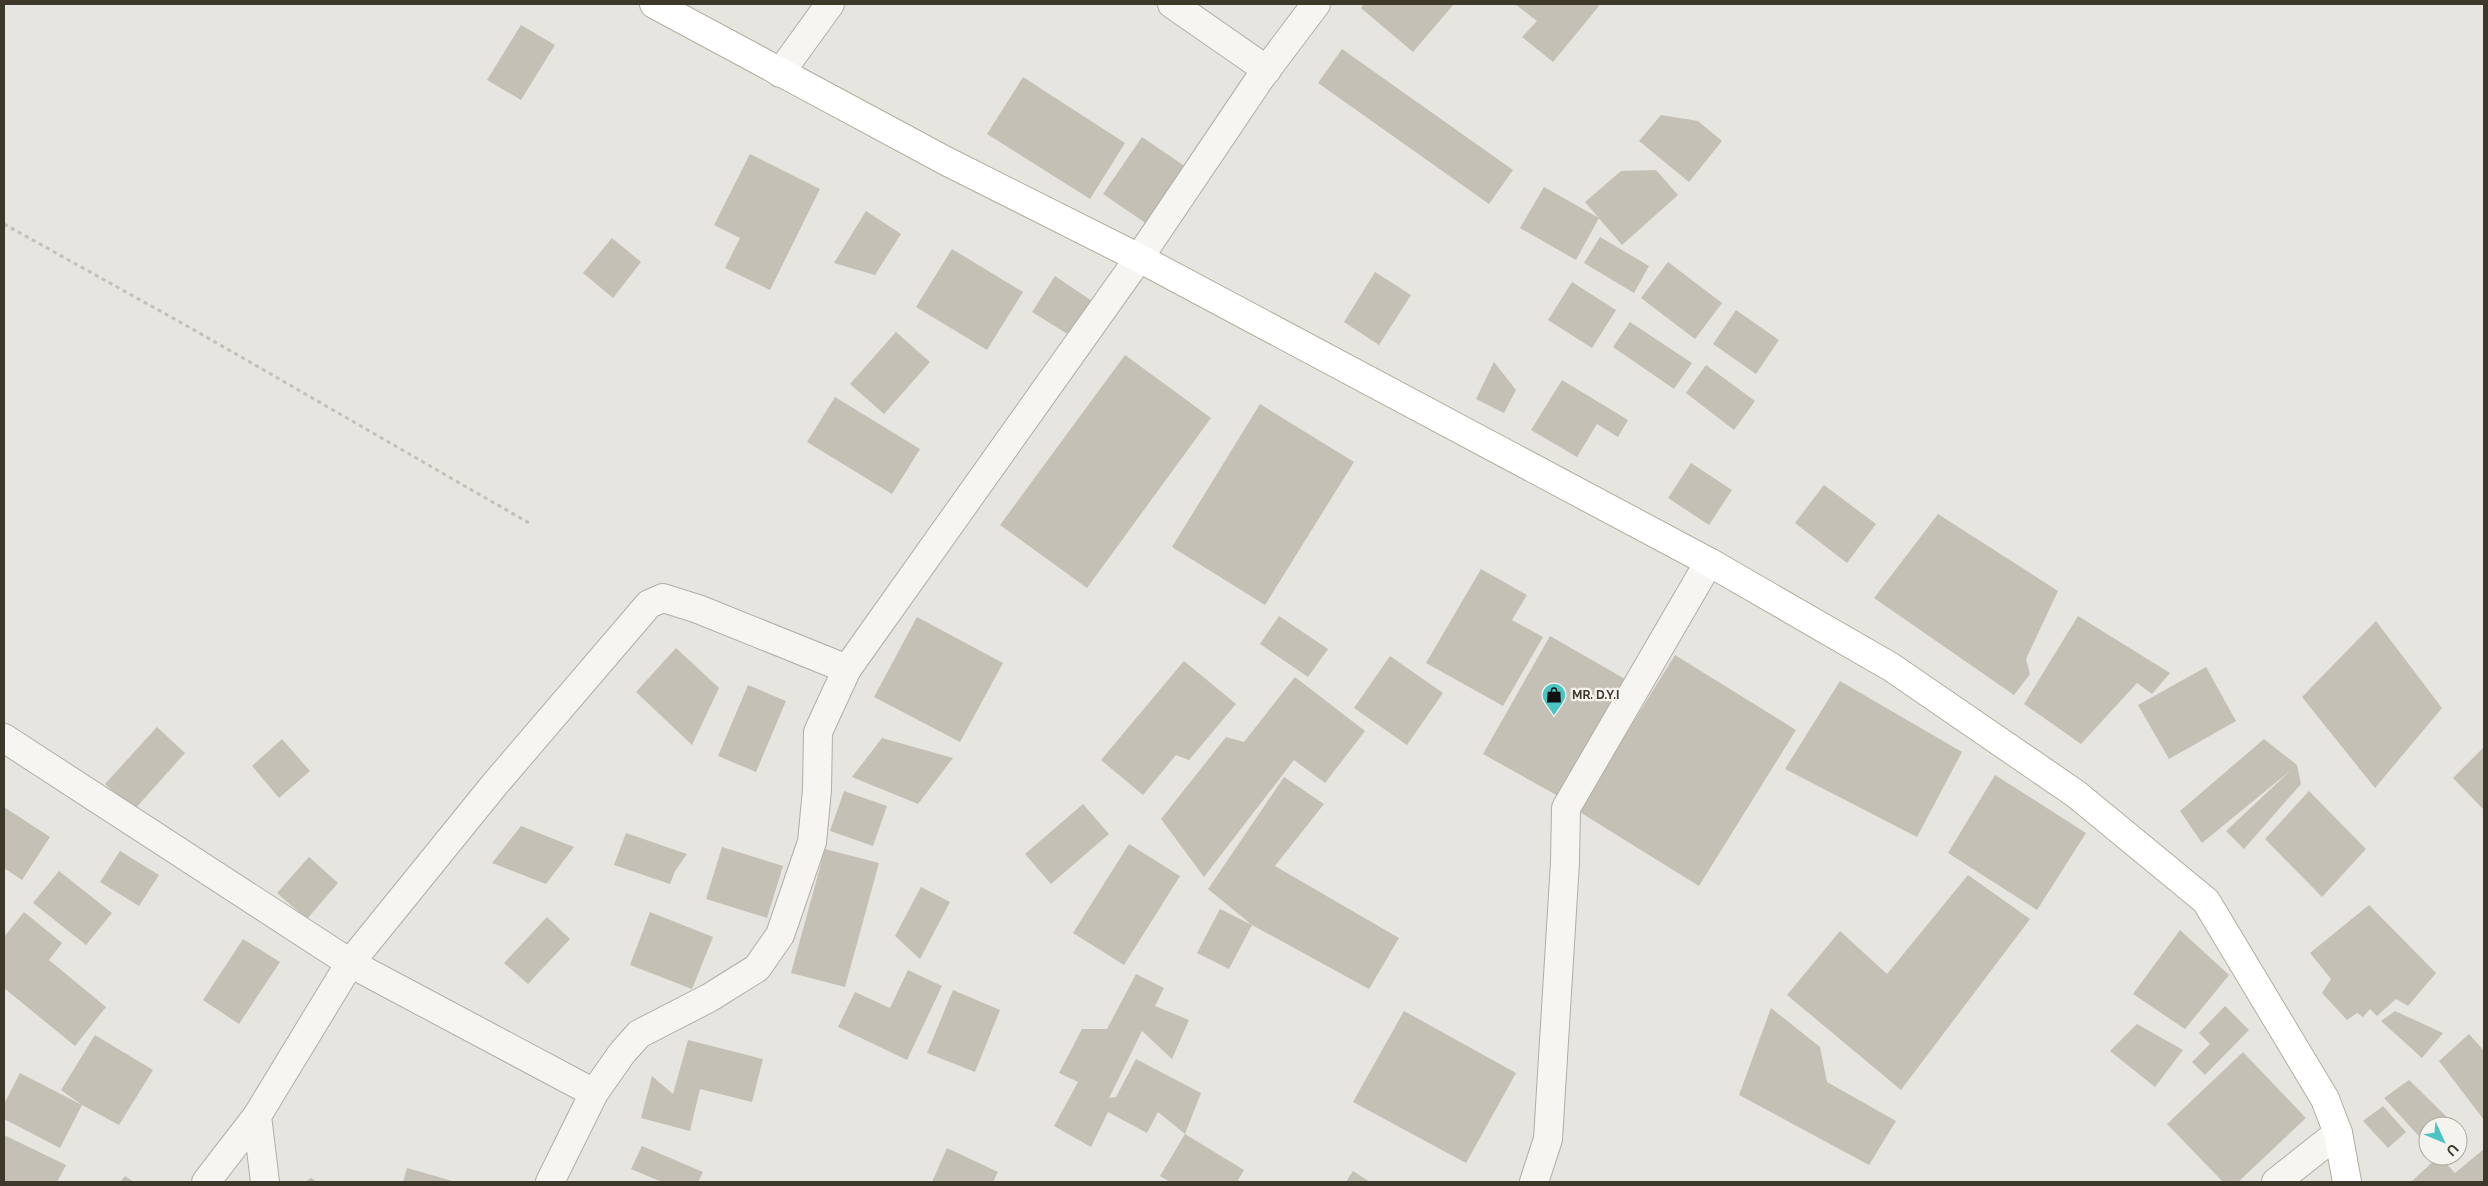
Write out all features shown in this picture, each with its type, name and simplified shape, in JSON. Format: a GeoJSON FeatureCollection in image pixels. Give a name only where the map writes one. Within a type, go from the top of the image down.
{"type":"FeatureCollection","features":[{"type":"Feature","properties":{"kind":"main road"},"geometry":{"type":"LineString","coordinates":[[654,4],[946,161],[1139,258],[1709,562],[1892,667],[2076,794],[2206,901],[2325,1099],[2338,1133],[2347,1182]]}},
{"type":"Feature","properties":{"kind":"street"},"geometry":{"type":"LineString","coordinates":[[780,73],[830,4]]}},
{"type":"Feature","properties":{"kind":"street"},"geometry":{"type":"LineString","coordinates":[[1172,4],[1267,70]]}},
{"type":"Feature","properties":{"kind":"street"},"geometry":{"type":"LineString","coordinates":[[550,1182],[594,1093],[622,1053],[639,1034],[709,998],[758,968],[780,934],[812,842],[817,790],[818,732],[847,669],[1139,258],[1267,70],[1316,4]]}},
{"type":"Feature","properties":{"kind":"street"},"geometry":{"type":"LineString","coordinates":[[1534,1182],[1548,1139],[1565,862],[1566,808],[1709,562]]}},
{"type":"Feature","properties":{"kind":"street"},"geometry":{"type":"LineString","coordinates":[[206,1182],[257,1116],[350,963],[495,784],[649,604],[663,598],[698,609],[847,669]]}},
{"type":"Feature","properties":{"kind":"street"},"geometry":{"type":"LineString","coordinates":[[4,738],[350,963],[594,1093]]}},
{"type":"Feature","properties":{"kind":"street"},"geometry":{"type":"LineString","coordinates":[[257,1116],[265,1182]]}},
{"type":"Feature","properties":{"kind":"street"},"geometry":{"type":"LineString","coordinates":[[2276,1182],[2338,1133]]}},
{"type":"Feature","properties":{"kind":"path"},"geometry":{"type":"LineString","coordinates":[[4,224],[196,331],[529,523]]}},
{"type":"Feature","properties":{"kind":"building"},"geometry":{"type":"Polygon","coordinates":[[[1364,4],[1454,4],[1413,52],[1361,8],[1364,4]]]}},
{"type":"Feature","properties":{"kind":"building"},"geometry":{"type":"Polygon","coordinates":[[[1515,4],[1597,4],[1599,6],[1553,62],[1522,37],[1537,21],[1515,4]]]}},
{"type":"Feature","properties":{"kind":"building"},"geometry":{"type":"Polygon","coordinates":[[[521,25],[555,45],[521,100],[487,80],[521,25]]]}},
{"type":"Feature","properties":{"kind":"building"},"geometry":{"type":"Polygon","coordinates":[[[1342,49],[1513,170],[1489,204],[1318,83],[1342,49]]]}},
{"type":"Feature","properties":{"kind":"building"},"geometry":{"type":"Polygon","coordinates":[[[1023,77],[1125,143],[1090,199],[987,134],[1023,77]]]}},
{"type":"Feature","properties":{"kind":"building"},"geometry":{"type":"Polygon","coordinates":[[[1661,115],[1698,121],[1722,141],[1689,182],[1639,141],[1661,115]]]}},
{"type":"Feature","properties":{"kind":"building"},"geometry":{"type":"Polygon","coordinates":[[[1142,137],[1186,167],[1147,224],[1103,194],[1142,137]]]}},
{"type":"Feature","properties":{"kind":"building"},"geometry":{"type":"Polygon","coordinates":[[[750,154],[820,189],[770,290],[725,268],[740,238],[714,225],[750,154]]]}},
{"type":"Feature","properties":{"kind":"building"},"geometry":{"type":"Polygon","coordinates":[[[1656,170],[1678,195],[1622,245],[1585,202],[1621,171],[1656,170]]]}},
{"type":"Feature","properties":{"kind":"building"},"geometry":{"type":"Polygon","coordinates":[[[1544,187],[1599,218],[1576,260],[1520,228],[1544,187]]]}},
{"type":"Feature","properties":{"kind":"building"},"geometry":{"type":"Polygon","coordinates":[[[866,211],[901,234],[875,275],[834,263],[866,211]]]}},
{"type":"Feature","properties":{"kind":"building"},"geometry":{"type":"Polygon","coordinates":[[[1600,237],[1649,266],[1634,293],[1584,263],[1600,237]]]}},
{"type":"Feature","properties":{"kind":"building"},"geometry":{"type":"Polygon","coordinates":[[[612,238],[641,262],[613,298],[583,273],[612,238]]]}},
{"type":"Feature","properties":{"kind":"building"},"geometry":{"type":"Polygon","coordinates":[[[952,249],[1023,292],[987,350],[916,307],[952,249]]]}},
{"type":"Feature","properties":{"kind":"building"},"geometry":{"type":"Polygon","coordinates":[[[1668,262],[1722,303],[1695,339],[1641,298],[1668,262]]]}},
{"type":"Feature","properties":{"kind":"building"},"geometry":{"type":"Polygon","coordinates":[[[1375,272],[1411,295],[1379,345],[1344,322],[1375,272]]]}},
{"type":"Feature","properties":{"kind":"building"},"geometry":{"type":"Polygon","coordinates":[[[1055,276],[1092,301],[1069,335],[1032,312],[1055,276]]]}},
{"type":"Feature","properties":{"kind":"building"},"geometry":{"type":"Polygon","coordinates":[[[1572,282],[1616,310],[1592,348],[1548,320],[1572,282]]]}},
{"type":"Feature","properties":{"kind":"building"},"geometry":{"type":"Polygon","coordinates":[[[1736,310],[1779,340],[1756,374],[1713,344],[1736,310]]]}},
{"type":"Feature","properties":{"kind":"building"},"geometry":{"type":"Polygon","coordinates":[[[1630,322],[1692,363],[1674,389],[1613,347],[1630,322]]]}},
{"type":"Feature","properties":{"kind":"building"},"geometry":{"type":"Polygon","coordinates":[[[896,332],[930,362],[884,414],[850,384],[896,332]]]}},
{"type":"Feature","properties":{"kind":"building"},"geometry":{"type":"Polygon","coordinates":[[[1125,355],[1211,418],[1087,588],[1000,525],[1125,355]]]}},
{"type":"Feature","properties":{"kind":"building"},"geometry":{"type":"Polygon","coordinates":[[[1494,362],[1516,390],[1504,413],[1476,399],[1494,362]]]}},
{"type":"Feature","properties":{"kind":"building"},"geometry":{"type":"Polygon","coordinates":[[[1706,365],[1755,401],[1734,430],[1686,393],[1706,365]]]}},
{"type":"Feature","properties":{"kind":"building"},"geometry":{"type":"Polygon","coordinates":[[[1562,380],[1628,420],[1618,437],[1597,424],[1577,457],[1531,430],[1562,380]]]}},
{"type":"Feature","properties":{"kind":"building"},"geometry":{"type":"Polygon","coordinates":[[[835,397],[920,449],[892,494],[807,442],[835,397]]]}},
{"type":"Feature","properties":{"kind":"building"},"geometry":{"type":"Polygon","coordinates":[[[1260,404],[1354,462],[1265,605],[1172,547],[1260,404]]]}},
{"type":"Feature","properties":{"kind":"building"},"geometry":{"type":"Polygon","coordinates":[[[1691,463],[1732,490],[1709,525],[1668,498],[1691,463]]]}},
{"type":"Feature","properties":{"kind":"building"},"geometry":{"type":"Polygon","coordinates":[[[1824,485],[1876,524],[1847,563],[1795,523],[1824,485]]]}},
{"type":"Feature","properties":{"kind":"building"},"geometry":{"type":"Polygon","coordinates":[[[1938,514],[2058,591],[2026,659],[2030,674],[2014,695],[1874,598],[1938,514]]]}},
{"type":"Feature","properties":{"kind":"building"},"geometry":{"type":"Polygon","coordinates":[[[1481,569],[1527,595],[1512,620],[1543,637],[1503,706],[1426,663],[1481,569]]]}},
{"type":"Feature","properties":{"kind":"building"},"geometry":{"type":"Polygon","coordinates":[[[1279,616],[1328,649],[1308,677],[1260,644],[1279,616]]]}},
{"type":"Feature","properties":{"kind":"building"},"geometry":{"type":"Polygon","coordinates":[[[2078,616],[2170,673],[2152,694],[2137,683],[2081,744],[2024,704],[2078,616]]]}},
{"type":"Feature","properties":{"kind":"building"},"geometry":{"type":"Polygon","coordinates":[[[917,617],[1003,663],[960,742],[874,697],[917,617]]]}},
{"type":"Feature","properties":{"kind":"building"},"geometry":{"type":"Polygon","coordinates":[[[2376,621],[2442,708],[2375,788],[2302,697],[2376,621]]]}},
{"type":"Feature","properties":{"kind":"building","name":"MR. D.Y.I"},"geometry":{"type":"Polygon","coordinates":[[[1550,636],[1625,679],[1558,796],[1483,754],[1550,636]]]}},
{"type":"Feature","properties":{"kind":"building"},"geometry":{"type":"Polygon","coordinates":[[[676,648],[719,688],[692,745],[636,692],[676,648]]]}},
{"type":"Feature","properties":{"kind":"building"},"geometry":{"type":"Polygon","coordinates":[[[1675,655],[1796,730],[1699,886],[1578,811],[1675,655]]]}},
{"type":"Feature","properties":{"kind":"building"},"geometry":{"type":"Polygon","coordinates":[[[1390,656],[1443,693],[1407,745],[1354,708],[1390,656]]]}},
{"type":"Feature","properties":{"kind":"building"},"geometry":{"type":"Polygon","coordinates":[[[1184,661],[1236,704],[1189,760],[1176,755],[1143,795],[1101,760],[1184,661]]]}},
{"type":"Feature","properties":{"kind":"building"},"geometry":{"type":"Polygon","coordinates":[[[2206,667],[2236,721],[2169,759],[2138,705],[2206,667]]]}},
{"type":"Feature","properties":{"kind":"building"},"geometry":{"type":"Polygon","coordinates":[[[1295,677],[1365,731],[1325,783],[1294,760],[1204,877],[1161,819],[1226,737],[1244,742],[1295,677]]]}},
{"type":"Feature","properties":{"kind":"building"},"geometry":{"type":"Polygon","coordinates":[[[1840,681],[1962,752],[1917,837],[1785,769],[1840,681]]]}},
{"type":"Feature","properties":{"kind":"building"},"geometry":{"type":"Polygon","coordinates":[[[748,685],[786,701],[756,772],[718,756],[748,685]]]}},
{"type":"Feature","properties":{"kind":"building"},"geometry":{"type":"Polygon","coordinates":[[[157,727],[185,753],[134,810],[105,784],[157,727]]]}},
{"type":"Feature","properties":{"kind":"building"},"geometry":{"type":"Polygon","coordinates":[[[882,738],[953,758],[918,804],[852,777],[882,738]]]}},
{"type":"Feature","properties":{"kind":"building"},"geometry":{"type":"Polygon","coordinates":[[[282,739],[310,771],[279,798],[252,766],[282,739]]]}},
{"type":"Feature","properties":{"kind":"building"},"geometry":{"type":"Polygon","coordinates":[[[2264,739],[2297,765],[2301,784],[2244,849],[2226,831],[2291,770],[2202,843],[2180,811],[2264,739]]]}},
{"type":"Feature","properties":{"kind":"building"},"geometry":{"type":"Polygon","coordinates":[[[2484,747],[2484,810],[2453,778],[2484,747]]]}},
{"type":"Feature","properties":{"kind":"building"},"geometry":{"type":"Polygon","coordinates":[[[1995,775],[2086,833],[2037,910],[1948,853],[1995,775]]]}},
{"type":"Feature","properties":{"kind":"building"},"geometry":{"type":"Polygon","coordinates":[[[1284,777],[1324,804],[1275,866],[1399,938],[1369,989],[1252,925],[1208,889],[1284,777]]]}},
{"type":"Feature","properties":{"kind":"building"},"geometry":{"type":"Polygon","coordinates":[[[844,791],[887,806],[873,846],[830,831],[844,791]]]}},
{"type":"Feature","properties":{"kind":"building"},"geometry":{"type":"Polygon","coordinates":[[[2309,791],[2366,849],[2322,897],[2265,839],[2309,791]]]}},
{"type":"Feature","properties":{"kind":"building"},"geometry":{"type":"Polygon","coordinates":[[[1083,804],[1109,834],[1051,884],[1025,854],[1083,804]]]}},
{"type":"Feature","properties":{"kind":"building"},"geometry":{"type":"Polygon","coordinates":[[[4,807],[50,837],[22,880],[4,868],[4,807]]]}},
{"type":"Feature","properties":{"kind":"building"},"geometry":{"type":"Polygon","coordinates":[[[521,826],[574,847],[546,884],[492,863],[521,826]]]}},
{"type":"Feature","properties":{"kind":"building"},"geometry":{"type":"Polygon","coordinates":[[[626,833],[687,854],[675,871],[670,884],[614,865],[626,833]]]}},
{"type":"Feature","properties":{"kind":"building"},"geometry":{"type":"Polygon","coordinates":[[[1129,844],[1180,876],[1124,965],[1073,933],[1129,844]]]}},
{"type":"Feature","properties":{"kind":"building"},"geometry":{"type":"Polygon","coordinates":[[[722,847],[783,866],[767,918],[706,899],[722,847]]]}},
{"type":"Feature","properties":{"kind":"building"},"geometry":{"type":"Polygon","coordinates":[[[825,849],[879,863],[845,987],[791,973],[825,849]]]}},
{"type":"Feature","properties":{"kind":"building"},"geometry":{"type":"Polygon","coordinates":[[[120,851],[159,875],[139,906],[100,882],[120,851]]]}},
{"type":"Feature","properties":{"kind":"building"},"geometry":{"type":"Polygon","coordinates":[[[309,857],[338,883],[307,919],[277,893],[309,857]]]}},
{"type":"Feature","properties":{"kind":"building"},"geometry":{"type":"Polygon","coordinates":[[[59,871],[112,913],[86,945],[33,903],[59,871]]]}},
{"type":"Feature","properties":{"kind":"building"},"geometry":{"type":"Polygon","coordinates":[[[1968,875],[2030,919],[1901,1090],[1787,995],[1840,931],[1887,974],[1968,875]]]}},
{"type":"Feature","properties":{"kind":"building"},"geometry":{"type":"Polygon","coordinates":[[[921,887],[950,902],[920,959],[895,936],[921,887]]]}},
{"type":"Feature","properties":{"kind":"building"},"geometry":{"type":"Polygon","coordinates":[[[2369,905],[2436,973],[2408,1006],[2396,999],[2377,1016],[2370,1009],[2363,1017],[2357,1013],[2347,1020],[2322,993],[2331,979],[2310,953],[2369,905]]]}},
{"type":"Feature","properties":{"kind":"building"},"geometry":{"type":"Polygon","coordinates":[[[1220,909],[1252,925],[1229,969],[1197,953],[1220,909]]]}},
{"type":"Feature","properties":{"kind":"building"},"geometry":{"type":"Polygon","coordinates":[[[24,912],[62,943],[49,960],[106,1007],[75,1046],[4,988],[4,937],[24,912]]]}},
{"type":"Feature","properties":{"kind":"building"},"geometry":{"type":"Polygon","coordinates":[[[650,912],[713,937],[692,989],[630,965],[650,912]]]}},
{"type":"Feature","properties":{"kind":"building"},"geometry":{"type":"Polygon","coordinates":[[[547,917],[570,939],[528,984],[504,963],[547,917]]]}},
{"type":"Feature","properties":{"kind":"building"},"geometry":{"type":"Polygon","coordinates":[[[2180,930],[2229,975],[2185,1029],[2133,994],[2180,930]]]}},
{"type":"Feature","properties":{"kind":"building"},"geometry":{"type":"Polygon","coordinates":[[[243,939],[280,962],[239,1024],[203,1000],[243,939]]]}},
{"type":"Feature","properties":{"kind":"building"},"geometry":{"type":"Polygon","coordinates":[[[908,970],[942,986],[907,1060],[838,1027],[855,992],[890,1008],[908,970]]]}},
{"type":"Feature","properties":{"kind":"building"},"geometry":{"type":"Polygon","coordinates":[[[1136,974],[1164,988],[1155,1006],[1189,1020],[1172,1059],[1142,1031],[1109,1098],[1116,1097],[1136,1059],[1201,1093],[1185,1134],[1158,1112],[1147,1133],[1108,1112],[1091,1147],[1054,1126],[1078,1082],[1059,1073],[1082,1029],[1107,1029],[1136,974]]]}},
{"type":"Feature","properties":{"kind":"building"},"geometry":{"type":"Polygon","coordinates":[[[953,990],[1000,1010],[975,1072],[927,1053],[953,990]]]}},
{"type":"Feature","properties":{"kind":"building"},"geometry":{"type":"Polygon","coordinates":[[[2225,1006],[2249,1030],[2205,1075],[2192,1062],[2210,1044],[2199,1033],[2225,1006]]]}},
{"type":"Feature","properties":{"kind":"building"},"geometry":{"type":"Polygon","coordinates":[[[1771,1008],[1820,1047],[1827,1082],[1896,1121],[1869,1165],[1739,1095],[1771,1008]]]}},
{"type":"Feature","properties":{"kind":"building"},"geometry":{"type":"Polygon","coordinates":[[[1404,1011],[1516,1073],[1466,1163],[1353,1102],[1404,1011]]]}},
{"type":"Feature","properties":{"kind":"building"},"geometry":{"type":"Polygon","coordinates":[[[2395,1011],[2443,1033],[2422,1058],[2381,1021],[2395,1011]]]}},
{"type":"Feature","properties":{"kind":"building"},"geometry":{"type":"Polygon","coordinates":[[[2137,1024],[2183,1050],[2155,1087],[2110,1051],[2137,1024]]]}},
{"type":"Feature","properties":{"kind":"building"},"geometry":{"type":"Polygon","coordinates":[[[2469,1034],[2484,1051],[2484,1120],[2439,1061],[2469,1034]]]}},
{"type":"Feature","properties":{"kind":"building"},"geometry":{"type":"Polygon","coordinates":[[[95,1035],[153,1070],[119,1125],[82,1105],[61,1090],[95,1035]]]}},
{"type":"Feature","properties":{"kind":"building"},"geometry":{"type":"Polygon","coordinates":[[[688,1040],[763,1059],[752,1102],[700,1089],[690,1131],[641,1118],[652,1076],[673,1094],[688,1040]]]}},
{"type":"Feature","properties":{"kind":"building"},"geometry":{"type":"Polygon","coordinates":[[[2243,1052],[2306,1118],[2238,1182],[2223,1182],[2167,1124],[2243,1052]]]}},
{"type":"Feature","properties":{"kind":"building"},"geometry":{"type":"Polygon","coordinates":[[[20,1073],[82,1105],[60,1148],[4,1119],[4,1104],[20,1073]]]}},
{"type":"Feature","properties":{"kind":"building"},"geometry":{"type":"Polygon","coordinates":[[[2409,1080],[2446,1116],[2418,1116],[2418,1135],[2384,1098],[2409,1080]]]}},
{"type":"Feature","properties":{"kind":"building"},"geometry":{"type":"Polygon","coordinates":[[[2383,1106],[2406,1132],[2388,1148],[2363,1121],[2383,1106]]]}},
{"type":"Feature","properties":{"kind":"building"},"geometry":{"type":"Polygon","coordinates":[[[1185,1134],[1244,1170],[1237,1182],[1170,1182],[1160,1176],[1185,1134]]]}},
{"type":"Feature","properties":{"kind":"building"},"geometry":{"type":"Polygon","coordinates":[[[4,1135],[66,1165],[57,1182],[4,1182],[4,1135]]]}},
{"type":"Feature","properties":{"kind":"building"},"geometry":{"type":"Polygon","coordinates":[[[642,1146],[703,1172],[698,1182],[662,1182],[631,1169],[642,1146]]]}},
{"type":"Feature","properties":{"kind":"building"},"geometry":{"type":"Polygon","coordinates":[[[947,1148],[998,1172],[993,1182],[932,1182],[947,1148]]]}},
{"type":"Feature","properties":{"kind":"building"},"geometry":{"type":"Polygon","coordinates":[[[2484,1149],[2484,1182],[2411,1182],[2428,1166],[2448,1166],[2455,1173],[2463,1166],[2468,1166],[2468,1162],[2484,1149]]]}},
{"type":"Feature","properties":{"kind":"building"},"geometry":{"type":"Polygon","coordinates":[[[407,1168],[456,1182],[403,1182],[407,1168]]]}},
{"type":"Feature","properties":{"kind":"building"},"geometry":{"type":"Polygon","coordinates":[[[1353,1171],[1370,1182],[1346,1182],[1353,1171]]]}},
{"type":"Feature","properties":{"kind":"building"},"geometry":{"type":"Polygon","coordinates":[[[125,1176],[134,1182],[120,1182],[125,1176]]]}},
{"type":"Feature","properties":{"kind":"building"},"geometry":{"type":"Polygon","coordinates":[[[311,1178],[317,1182],[305,1182],[311,1178]]]}},
{"type":"Feature","properties":{"kind":"place","name":"MR. D.Y.I"},"geometry":{"type":"Point","coordinates":[1554,716]}}]}
